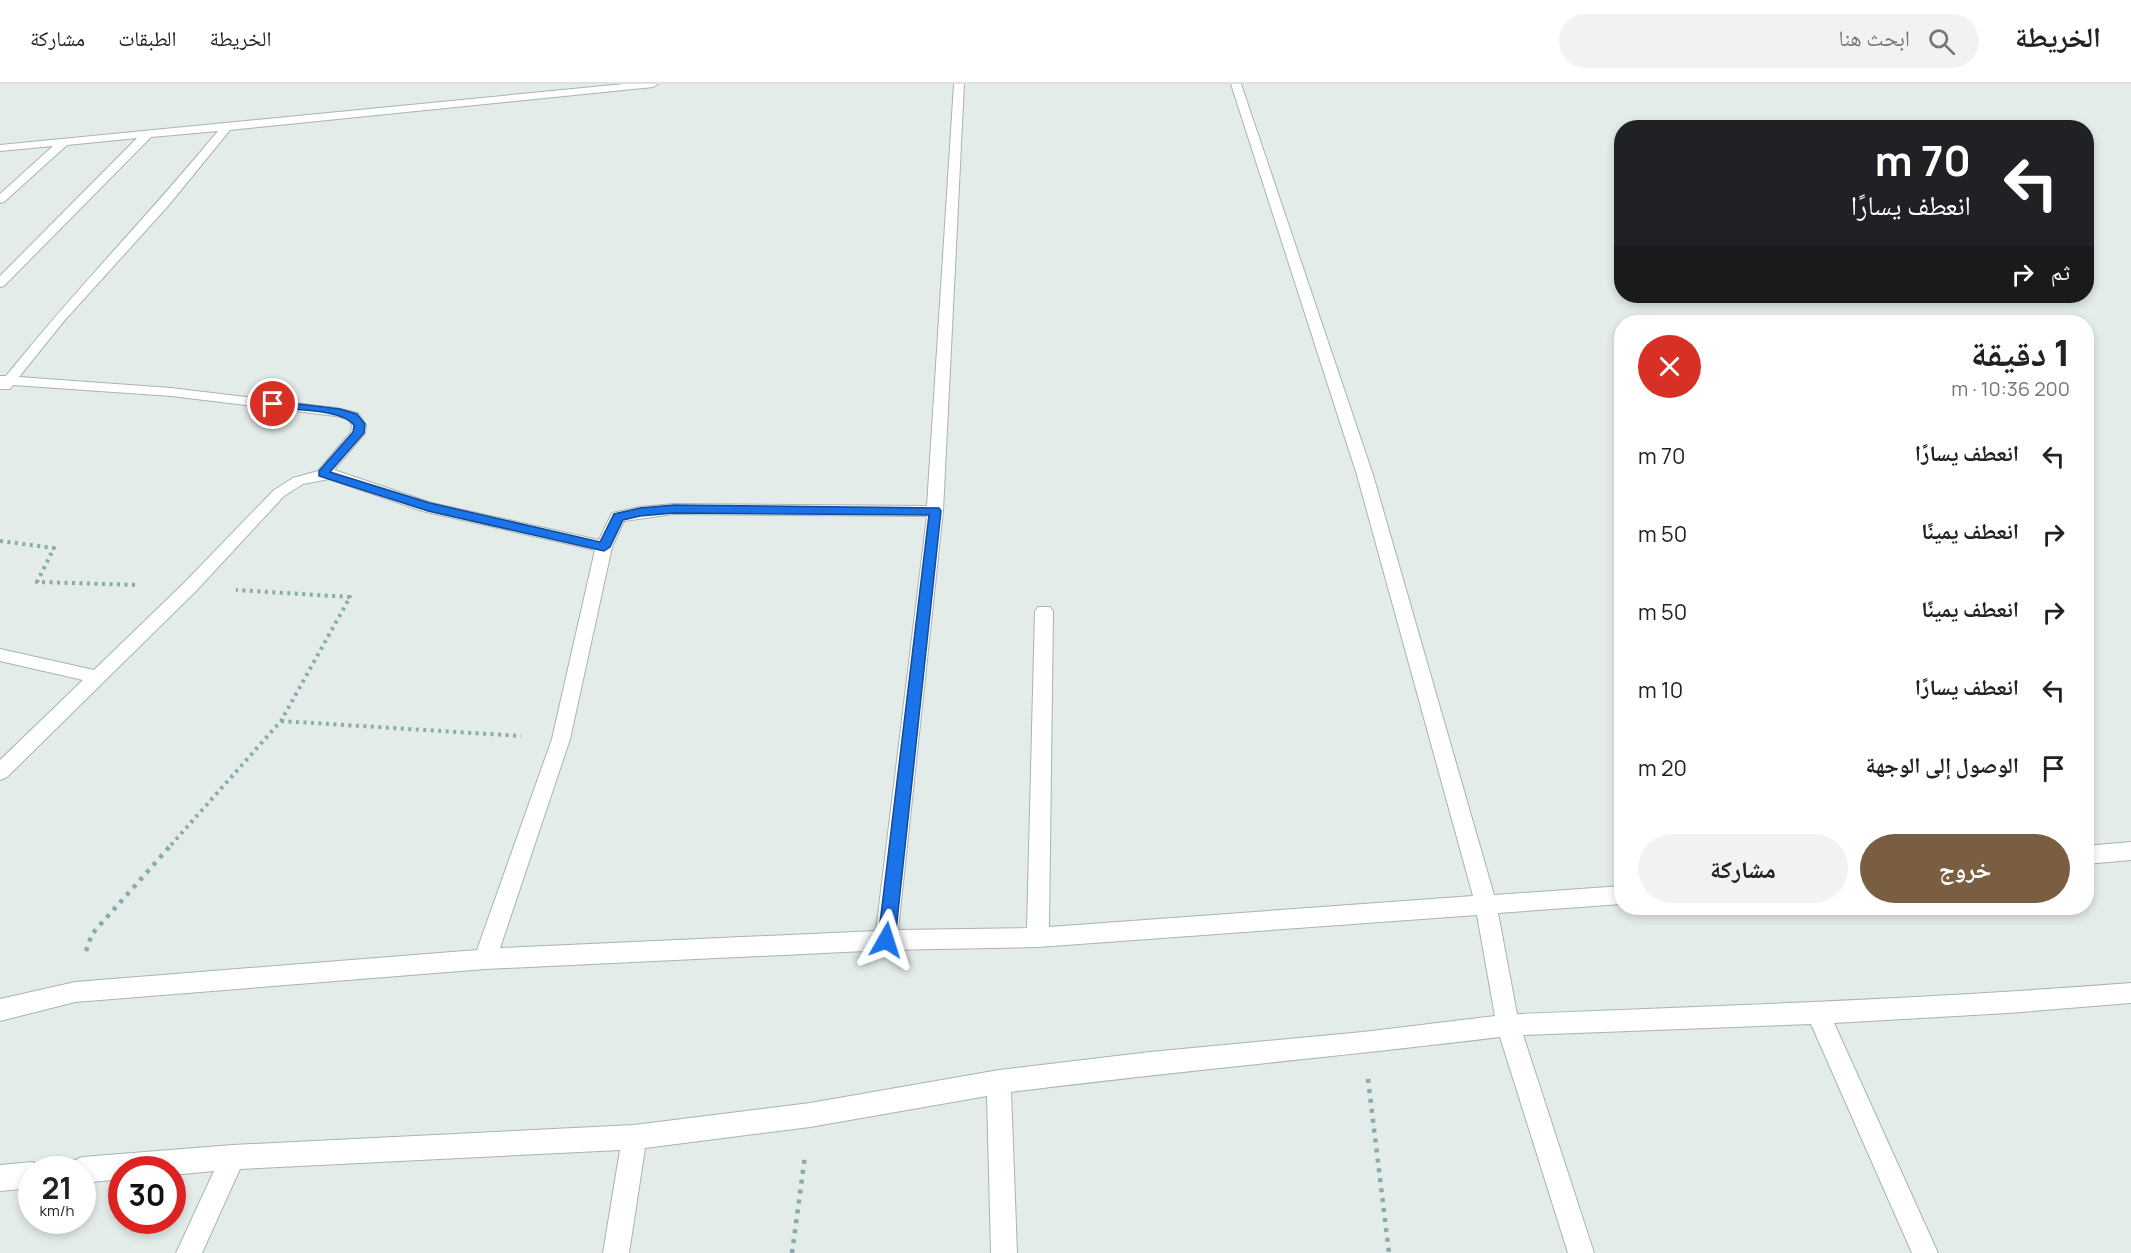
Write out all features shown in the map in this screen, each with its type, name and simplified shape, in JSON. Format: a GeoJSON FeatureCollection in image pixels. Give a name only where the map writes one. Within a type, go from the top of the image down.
{"type":"FeatureCollection","features":[{"type":"Feature","properties":{"kind":"street"},"geometry":{"type":"LineString","coordinates":[[0,148],[653,84]]}},
{"type":"Feature","properties":{"kind":"street"},"geometry":{"type":"LineString","coordinates":[[886,940],[935,511],[959,84]]}},
{"type":"Feature","properties":{"kind":"street"},"geometry":{"type":"LineString","coordinates":[[1236,84],[1365,476],[1485,905],[1508,1025],[1581,1253]]}},
{"type":"Feature","properties":{"kind":"street"},"geometry":{"type":"LineString","coordinates":[[0,392],[5,380],[164,204],[227,127]]}},
{"type":"Feature","properties":{"kind":"street"},"geometry":{"type":"LineString","coordinates":[[0,283],[147,135]]}},
{"type":"Feature","properties":{"kind":"street"},"geometry":{"type":"LineString","coordinates":[[0,200],[63,143]]}},
{"type":"Feature","properties":{"kind":"street"},"geometry":{"type":"LineString","coordinates":[[5,380],[171,392],[353,416],[359,424],[358,433],[323,474]]}},
{"type":"Feature","properties":{"kind":"street"},"geometry":{"type":"LineString","coordinates":[[0,772],[9,752],[98,677],[190,587],[279,493],[298,481],[323,474],[428,507],[604,547]]}},
{"type":"Feature","properties":{"kind":"street"},"geometry":{"type":"LineString","coordinates":[[485,959],[561,739],[604,547],[618,517],[640,512],[674,509],[935,511]]}},
{"type":"Feature","properties":{"kind":"street"},"geometry":{"type":"LineString","coordinates":[[1038,937],[1044,611]]}},
{"type":"Feature","properties":{"kind":"street"},"geometry":{"type":"LineString","coordinates":[[0,655],[98,677]]}},
{"type":"Feature","properties":{"kind":"street"},"geometry":{"type":"LineString","coordinates":[[2094,854],[2131,851]]}},
{"type":"Feature","properties":{"kind":"street"},"geometry":{"type":"LineString","coordinates":[[0,1010],[75,992],[485,959],[886,940],[1038,937],[1614,896]]}},
{"type":"Feature","properties":{"kind":"street"},"geometry":{"type":"LineString","coordinates":[[96,1169],[233,1157],[634,1137],[810,1115],[999,1082],[1150,1063],[1363,1043],[1508,1025],[1818,1013],[2008,1003],[2131,993]]}},
{"type":"Feature","properties":{"kind":"street"},"geometry":{"type":"LineString","coordinates":[[1818,1013],[1925,1253]]}},
{"type":"Feature","properties":{"kind":"street"},"geometry":{"type":"LineString","coordinates":[[999,1082],[1004,1253]]}},
{"type":"Feature","properties":{"kind":"street"},"geometry":{"type":"LineString","coordinates":[[616,1253],[634,1137]]}},
{"type":"Feature","properties":{"kind":"street"},"geometry":{"type":"LineString","coordinates":[[189,1253],[233,1157]]}},
{"type":"Feature","properties":{"kind":"street"},"geometry":{"type":"LineString","coordinates":[[0,1178],[18,1176]]}},
{"type":"Feature","properties":{"kind":"path"},"geometry":{"type":"LineString","coordinates":[[0,541],[54,548],[37,582],[190,587],[350,597],[281,722],[92,934],[75,992]]}},
{"type":"Feature","properties":{"kind":"path"},"geometry":{"type":"LineString","coordinates":[[281,722],[561,739]]}},
{"type":"Feature","properties":{"kind":"path"},"geometry":{"type":"LineString","coordinates":[[1363,1043],[1389,1253]]}},
{"type":"Feature","properties":{"kind":"path"},"geometry":{"type":"LineString","coordinates":[[792,1253],[810,1115]]}},
{"type":"Feature","properties":{"kind":"route"},"geometry":{"type":"LineString","coordinates":[[273,404],[336,412],[353,416],[359,424],[358,433],[323,474],[330,474],[428,507],[604,547],[618,517],[640,512],[674,509],[935,511],[886,940]]}}]}
